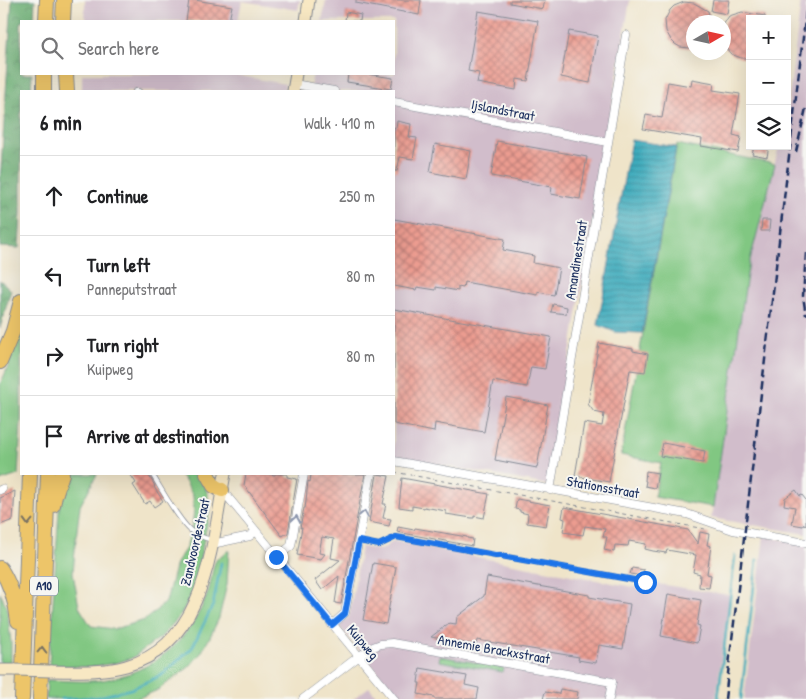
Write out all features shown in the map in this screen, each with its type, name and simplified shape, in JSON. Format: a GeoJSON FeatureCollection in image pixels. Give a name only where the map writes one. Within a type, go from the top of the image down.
{"type":"FeatureCollection","features":[{"type":"Feature","properties":{"kind":"highway"},"geometry":{"type":"LineString","coordinates":[[46,20],[47,0]]}},
{"type":"Feature","properties":{"kind":"highway"},"geometry":{"type":"LineString","coordinates":[[64,2],[64,20]]}},
{"type":"Feature","properties":{"kind":"highway"},"geometry":{"type":"LineString","coordinates":[[44,75],[44,90]]}},
{"type":"Feature","properties":{"kind":"highway"},"geometry":{"type":"LineString","coordinates":[[61,75],[61,90]]}},
{"type":"Feature","properties":{"kind":"highway"},"geometry":{"type":"LineString","coordinates":[[66,75],[67,90]]}},
{"type":"Feature","properties":{"kind":"highway"},"geometry":{"type":"LineString","coordinates":[[0,362],[13,330],[20,306]]}},
{"type":"Feature","properties":{"kind":"highway","name":"A10"},"geometry":{"type":"LineString","coordinates":[[22,698],[30,475]]}},
{"type":"Feature","properties":{"kind":"highway","name":"A10"},"geometry":{"type":"LineString","coordinates":[[40,699],[48,475]]}},
{"type":"Feature","properties":{"kind":"highway","name":"A10"},"geometry":{"type":"LineString","coordinates":[[45,553],[54,496],[62,475]]}},
{"type":"Feature","properties":{"kind":"highway"},"geometry":{"type":"LineString","coordinates":[[208,475],[214,486],[222,490]]}},
{"type":"Feature","properties":{"kind":"highway","name":"A10"},"geometry":{"type":"LineString","coordinates":[[0,568],[11,588],[16,604],[22,698]]}},
{"type":"Feature","properties":{"kind":"main road"},"geometry":{"type":"LineString","coordinates":[[306,20],[309,0]]}},
{"type":"Feature","properties":{"kind":"main road","name":"Zandvoordestraat"},"geometry":{"type":"LineString","coordinates":[[0,670],[96,672],[126,666],[150,656],[169,642],[187,620],[199,596],[213,542],[225,475]]}},
{"type":"Feature","properties":{"kind":"street","name":"Amandinestraat"},"geometry":{"type":"LineString","coordinates":[[550,490],[626,35]]}},
{"type":"Feature","properties":{"kind":"street"},"geometry":{"type":"LineString","coordinates":[[294,83],[329,90]]}},
{"type":"Feature","properties":{"kind":"street","name":"Ijslandstraat"},"geometry":{"type":"LineString","coordinates":[[395,102],[608,142]]}},
{"type":"Feature","properties":{"kind":"street","name":"Stationsstraat"},"geometry":{"type":"LineString","coordinates":[[395,461],[687,514],[733,530],[806,543]]}},
{"type":"Feature","properties":{"kind":"street"},"geometry":{"type":"LineString","coordinates":[[276,557],[291,546],[304,475]]}},
{"type":"Feature","properties":{"kind":"street"},"geometry":{"type":"LineString","coordinates":[[332,625],[345,614],[371,475]]}},
{"type":"Feature","properties":{"kind":"street","name":"Kuipweg"},"geometry":{"type":"LineString","coordinates":[[222,490],[394,699]]}},
{"type":"Feature","properties":{"kind":"street"},"geometry":{"type":"LineString","coordinates":[[213,542],[250,536],[256,531]]}},
{"type":"Feature","properties":{"kind":"street","name":"Annemie Brackxstraat"},"geometry":{"type":"LineString","coordinates":[[358,657],[373,647],[381,644],[392,644],[612,682],[609,699]]}},
{"type":"Feature","properties":{"kind":"street"},"geometry":{"type":"LineString","coordinates":[[303,699],[358,657]]}},
{"type":"Feature","properties":{"kind":"lane"},"geometry":{"type":"LineString","coordinates":[[153,475],[182,522],[196,534],[213,542]]}},
{"type":"Feature","properties":{"kind":"lane"},"geometry":{"type":"LineString","coordinates":[[359,541],[379,545],[396,537],[645,582]]}},
{"type":"Feature","properties":{"kind":"path"},"geometry":{"type":"LineString","coordinates":[[395,472],[710,530]]}},
{"type":"Feature","properties":{"kind":"shaded area"},"geometry":{"type":"Polygon","coordinates":[[[85,0],[300,0],[298,10],[242,1],[238,20],[85,20],[85,0]]]}},
{"type":"Feature","properties":{"kind":"shaded area"},"geometry":{"type":"Polygon","coordinates":[[[326,0],[630,0],[548,485],[395,456],[395,90],[309,90],[313,75],[395,75],[395,20],[322,20],[326,0]]]}},
{"type":"Feature","properties":{"kind":"shaded area"},"geometry":{"type":"Polygon","coordinates":[[[801,0],[806,0],[806,534],[711,518],[748,268],[778,150],[791,150],[791,81],[801,0]]]}},
{"type":"Feature","properties":{"kind":"shaded area"},"geometry":{"type":"Polygon","coordinates":[[[82,75],[236,75],[285,84],[284,90],[82,90],[82,75]]]}},
{"type":"Feature","properties":{"kind":"shaded area"},"geometry":{"type":"Polygon","coordinates":[[[764,536],[806,544],[806,699],[744,699],[764,536]]]}},
{"type":"Feature","properties":{"kind":"shaded area"},"geometry":{"type":"Polygon","coordinates":[[[394,541],[649,590],[651,583],[729,595],[716,699],[400,699],[339,626],[349,617],[361,547],[381,550],[394,541]]]}},
{"type":"Feature","properties":{"kind":"shaded area"},"geometry":{"type":"Polygon","coordinates":[[[369,687],[379,699],[353,699],[369,687]]]}},
{"type":"Feature","properties":{"kind":"green space"},"geometry":{"type":"Polygon","coordinates":[[[12,0],[35,0],[34,20],[20,20],[20,75],[32,75],[31,90],[20,90],[19,248],[0,247],[0,184],[12,0]]]}},
{"type":"Feature","properties":{"kind":"green space"},"geometry":{"type":"Polygon","coordinates":[[[677,144],[775,164],[748,268],[713,507],[654,497],[661,463],[621,455],[677,144]]]}},
{"type":"Feature","properties":{"kind":"green space"},"geometry":{"type":"Polygon","coordinates":[[[0,280],[11,290],[0,328],[0,280]]]}},
{"type":"Feature","properties":{"kind":"green space"},"geometry":{"type":"Polygon","coordinates":[[[20,326],[20,439],[18,475],[0,481],[0,384],[20,326]]]}},
{"type":"Feature","properties":{"kind":"green space"},"geometry":{"type":"Polygon","coordinates":[[[70,475],[96,475],[80,506],[73,573],[79,607],[91,626],[114,629],[145,620],[166,602],[176,563],[186,548],[192,527],[194,510],[193,496],[180,475],[200,475],[202,478],[210,509],[194,590],[180,616],[161,637],[132,658],[116,663],[88,667],[49,665],[60,499],[70,475]]]}},
{"type":"Feature","properties":{"kind":"green space"},"geometry":{"type":"Polygon","coordinates":[[[229,550],[227,584],[219,618],[201,653],[189,667],[158,690],[136,699],[46,699],[47,680],[93,681],[112,678],[130,673],[161,657],[186,632],[197,617],[208,592],[215,562],[229,550]]]}},
{"type":"Feature","properties":{"kind":"green space"},"geometry":{"type":"Polygon","coordinates":[[[0,593],[7,607],[11,643],[11,666],[0,666],[0,593]]]}},
{"type":"Feature","properties":{"kind":"green space"},"geometry":{"type":"Polygon","coordinates":[[[440,656],[504,668],[503,672],[439,661],[440,656]]]}},
{"type":"Feature","properties":{"kind":"water"},"geometry":{"type":"Polygon","coordinates":[[[631,140],[676,147],[642,333],[615,332],[598,325],[631,140]]]}},
{"type":"Feature","properties":{"kind":"building"},"geometry":{"type":"Polygon","coordinates":[[[189,0],[232,6],[229,20],[186,20],[189,0]]]}},
{"type":"Feature","properties":{"kind":"building"},"geometry":{"type":"Polygon","coordinates":[[[356,0],[421,0],[419,15],[356,3],[356,0]]]}},
{"type":"Feature","properties":{"kind":"building"},"geometry":{"type":"Polygon","coordinates":[[[510,0],[545,0],[543,9],[510,3],[510,0]]]}},
{"type":"Feature","properties":{"kind":"building"},"geometry":{"type":"Polygon","coordinates":[[[713,0],[729,0],[727,14],[711,11],[713,0]]]}},
{"type":"Feature","properties":{"kind":"building"},"geometry":{"type":"Polygon","coordinates":[[[684,2],[694,3],[708,11],[709,15],[686,15],[686,48],[675,44],[666,31],[665,20],[674,6],[684,2]]]}},
{"type":"Feature","properties":{"kind":"building"},"geometry":{"type":"Polygon","coordinates":[[[478,11],[538,21],[528,81],[517,79],[516,90],[477,83],[479,73],[468,71],[478,11]]]}},
{"type":"Feature","properties":{"kind":"building"},"geometry":{"type":"Polygon","coordinates":[[[346,12],[361,15],[360,20],[345,20],[346,12]]]}},
{"type":"Feature","properties":{"kind":"building"},"geometry":{"type":"Polygon","coordinates":[[[742,12],[759,15],[746,15],[746,58],[731,54],[731,15],[742,12]]]}},
{"type":"Feature","properties":{"kind":"building"},"geometry":{"type":"Polygon","coordinates":[[[569,31],[598,36],[590,83],[561,77],[569,31]]]}},
{"type":"Feature","properties":{"kind":"building"},"geometry":{"type":"Polygon","coordinates":[[[348,75],[374,75],[393,78],[391,89],[347,82],[348,75]]]}},
{"type":"Feature","properties":{"kind":"building"},"geometry":{"type":"Polygon","coordinates":[[[692,79],[714,83],[713,90],[740,94],[733,135],[741,137],[738,152],[701,146],[702,139],[643,129],[646,115],[662,118],[668,82],[691,86],[692,79]]]}},
{"type":"Feature","properties":{"kind":"building"},"geometry":{"type":"Polygon","coordinates":[[[397,121],[411,124],[409,137],[417,138],[413,159],[400,157],[397,171],[395,171],[395,128],[397,121]]]}},
{"type":"Feature","properties":{"kind":"building"},"geometry":{"type":"Polygon","coordinates":[[[497,141],[587,157],[580,199],[551,194],[552,187],[491,176],[497,141]]]}},
{"type":"Feature","properties":{"kind":"building"},"geometry":{"type":"Polygon","coordinates":[[[435,144],[471,151],[466,179],[430,172],[435,144]]]}},
{"type":"Feature","properties":{"kind":"building"},"geometry":{"type":"Polygon","coordinates":[[[753,150],[768,150],[767,157],[752,154],[753,150]]]}},
{"type":"Feature","properties":{"kind":"building"},"geometry":{"type":"Polygon","coordinates":[[[395,219],[505,239],[503,250],[534,256],[533,263],[559,268],[554,295],[538,292],[538,295],[464,282],[463,288],[458,287],[458,291],[436,287],[436,290],[417,287],[416,290],[395,286],[395,219]]]}},
{"type":"Feature","properties":{"kind":"building"},"geometry":{"type":"Polygon","coordinates":[[[762,220],[770,220],[769,231],[761,231],[762,220]]]}},
{"type":"Feature","properties":{"kind":"building"},"geometry":{"type":"Polygon","coordinates":[[[553,304],[567,307],[566,314],[551,312],[553,304]]]}},
{"type":"Feature","properties":{"kind":"building"},"geometry":{"type":"Polygon","coordinates":[[[395,309],[551,337],[545,369],[531,367],[527,387],[493,381],[484,432],[435,423],[434,432],[395,424],[395,309]]]}},
{"type":"Feature","properties":{"kind":"building"},"geometry":{"type":"Polygon","coordinates":[[[599,343],[633,349],[633,351],[648,354],[645,372],[630,370],[609,482],[575,476],[584,423],[602,426],[604,414],[594,412],[588,404],[599,343]]]}},
{"type":"Feature","properties":{"kind":"building"},"geometry":{"type":"Polygon","coordinates":[[[506,397],[548,405],[537,468],[495,460],[506,397]]]}},
{"type":"Feature","properties":{"kind":"building"},"geometry":{"type":"Polygon","coordinates":[[[663,443],[705,451],[703,463],[660,456],[663,443]]]}},
{"type":"Feature","properties":{"kind":"building"},"geometry":{"type":"Polygon","coordinates":[[[646,471],[658,473],[655,488],[645,486],[646,471]]]}},
{"type":"Feature","properties":{"kind":"building"},"geometry":{"type":"Polygon","coordinates":[[[131,475],[149,475],[163,501],[154,507],[150,501],[145,504],[133,485],[136,483],[131,475]]]}},
{"type":"Feature","properties":{"kind":"building"},"geometry":{"type":"Polygon","coordinates":[[[246,475],[287,475],[287,477],[297,479],[288,533],[282,536],[244,485],[246,475]]]}},
{"type":"Feature","properties":{"kind":"building"},"geometry":{"type":"Polygon","coordinates":[[[311,475],[365,475],[341,604],[335,603],[339,576],[322,590],[315,580],[340,560],[331,558],[334,539],[322,537],[319,553],[325,554],[321,559],[297,555],[308,481],[310,482],[311,475]]]}},
{"type":"Feature","properties":{"kind":"building"},"geometry":{"type":"Polygon","coordinates":[[[377,475],[389,476],[383,504],[386,504],[383,518],[391,519],[389,526],[369,522],[377,475]]]}},
{"type":"Feature","properties":{"kind":"building"},"geometry":{"type":"Polygon","coordinates":[[[402,478],[489,494],[484,518],[446,514],[446,511],[424,507],[412,506],[412,509],[399,507],[402,478]]]}},
{"type":"Feature","properties":{"kind":"building"},"geometry":{"type":"Polygon","coordinates":[[[796,490],[806,500],[806,525],[804,524],[803,526],[792,524],[795,507],[784,505],[785,498],[796,490]]]}},
{"type":"Feature","properties":{"kind":"building"},"geometry":{"type":"Polygon","coordinates":[[[15,491],[13,520],[0,525],[0,498],[15,491]]]}},
{"type":"Feature","properties":{"kind":"building"},"geometry":{"type":"Polygon","coordinates":[[[517,499],[550,505],[546,526],[527,523],[528,514],[515,509],[517,499]]]}},
{"type":"Feature","properties":{"kind":"building"},"geometry":{"type":"Polygon","coordinates":[[[564,507],[688,530],[698,544],[700,532],[709,534],[707,545],[711,546],[707,574],[711,575],[709,588],[699,587],[700,574],[693,572],[696,555],[667,550],[666,553],[653,551],[645,549],[646,544],[629,541],[628,546],[615,545],[614,552],[604,550],[607,537],[603,537],[605,529],[585,526],[583,535],[563,532],[565,519],[562,518],[564,507]]]}},
{"type":"Feature","properties":{"kind":"building"},"geometry":{"type":"Polygon","coordinates":[[[398,527],[467,537],[473,539],[472,546],[397,532],[398,527]]]}},
{"type":"Feature","properties":{"kind":"building"},"geometry":{"type":"Polygon","coordinates":[[[373,563],[396,567],[386,624],[363,620],[373,563]]]}},
{"type":"Feature","properties":{"kind":"building"},"geometry":{"type":"Polygon","coordinates":[[[632,568],[644,570],[642,576],[630,574],[632,568]]]}},
{"type":"Feature","properties":{"kind":"building"},"geometry":{"type":"Polygon","coordinates":[[[487,577],[630,604],[623,649],[599,645],[596,663],[578,660],[579,657],[477,640],[476,645],[431,637],[449,623],[456,624],[457,617],[484,596],[487,577]]]}},
{"type":"Feature","properties":{"kind":"building"},"geometry":{"type":"Polygon","coordinates":[[[668,594],[701,600],[697,625],[700,626],[697,643],[661,636],[668,594]]]}},
{"type":"Feature","properties":{"kind":"building"},"geometry":{"type":"Polygon","coordinates":[[[420,668],[467,676],[465,685],[479,688],[477,699],[434,699],[434,697],[418,694],[420,668]]]}},
{"type":"Feature","properties":{"kind":"building"},"geometry":{"type":"Polygon","coordinates":[[[560,689],[578,692],[577,699],[543,699],[545,692],[559,694],[560,689]]]}},
{"type":"Feature","properties":{"kind":"waterway"},"geometry":{"type":"LineString","coordinates":[[718,699],[735,556]]}},
{"type":"Feature","properties":{"kind":"waterway"},"geometry":{"type":"LineString","coordinates":[[741,699],[757,560]]}},
{"type":"Feature","properties":{"kind":"waterway"},"geometry":{"type":"LineString","coordinates":[[61,699],[98,697],[131,689],[162,675],[192,648],[213,605],[221,563]]}},
{"type":"Feature","properties":{"kind":"railway"},"geometry":{"type":"LineString","coordinates":[[725,699],[806,12]]}},
{"type":"Feature","properties":{"kind":"railway"},"geometry":{"type":"LineString","coordinates":[[796,152],[806,108]]}},
{"type":"Feature","properties":{"kind":"railway"},"geometry":{"type":"LineString","coordinates":[[806,253],[803,296],[806,315]]}},
{"type":"Feature","properties":{"kind":"route"},"geometry":{"type":"LineString","coordinates":[[276,557],[332,625],[345,614],[359,541],[379,545],[396,537],[645,582]]}}]}
